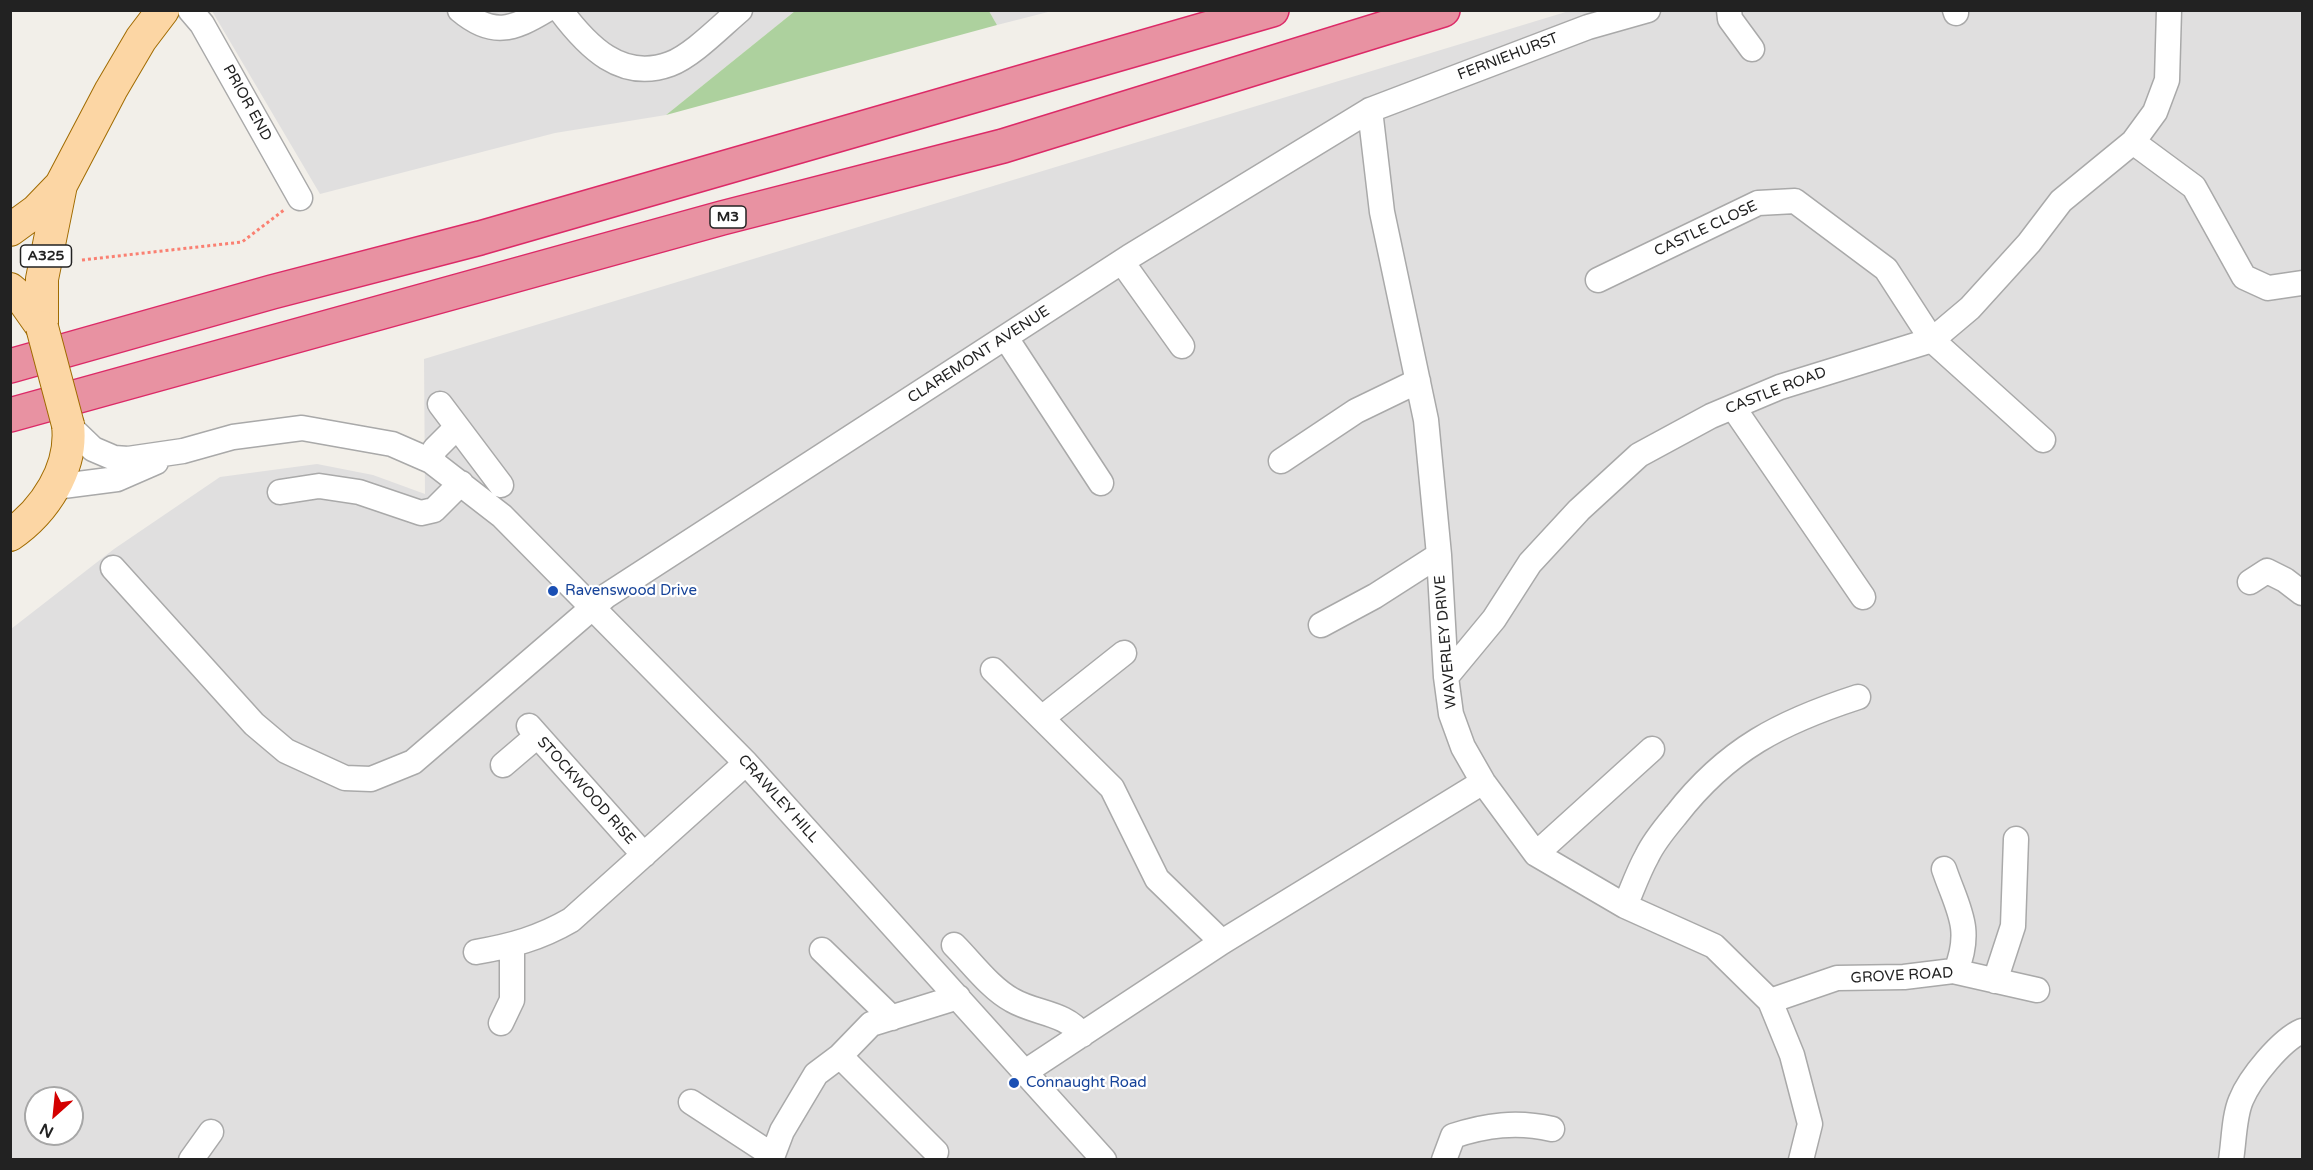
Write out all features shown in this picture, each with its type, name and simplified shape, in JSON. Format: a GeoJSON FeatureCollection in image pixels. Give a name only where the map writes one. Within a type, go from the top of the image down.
{"type":"FeatureCollection","features":[{"type":"Feature","properties":{"kind":"highway"},"geometry":{"type":"LineString","coordinates":[[10,366],[272,292],[480,238],[1272,10]]}},
{"type":"Feature","properties":{"kind":"highway","name":"M3"},"geometry":{"type":"LineString","coordinates":[[10,415],[722,218],[1003,146],[1443,10]]}},
{"type":"Feature","properties":{"kind":"main road","name":"A325"},"geometry":{"type":"LineString","coordinates":[[10,230],[36,211],[61,185],[111,90],[141,39],[163,10]]}},
{"type":"Feature","properties":{"kind":"main road","name":"A325"},"geometry":{"type":"LineString","coordinates":[[61,185],[42,279],[42,327],[71,432]]}},
{"type":"Feature","properties":{"kind":"main road","name":"A325"},"geometry":{"type":"LineString","coordinates":[[10,289],[23,300],[42,327]]}},
{"type":"Feature","properties":{"kind":"main road"},"geometry":{"type":"LineString","coordinates":[[10,535],[30,522],[54,487],[71,432]]}},
{"type":"Feature","properties":{"kind":"street","name":"PRIOR END"},"geometry":{"type":"LineString","coordinates":[[190,10],[202,24],[300,198]]}},
{"type":"Feature","properties":{"kind":"street"},"geometry":{"type":"LineString","coordinates":[[460,10],[468,17],[501,30],[528,21],[546,10]]}},
{"type":"Feature","properties":{"kind":"street"},"geometry":{"type":"LineString","coordinates":[[560,10],[583,42],[616,63],[641,71],[672,64],[740,10]]}},
{"type":"Feature","properties":{"kind":"street","name":"FERNIEHURST"},"geometry":{"type":"LineString","coordinates":[[1370,110],[1588,27],[1648,10]]}},
{"type":"Feature","properties":{"kind":"street"},"geometry":{"type":"LineString","coordinates":[[1729,10],[1730,19],[1752,50]]}},
{"type":"Feature","properties":{"kind":"street","name":"CASTLE ROAD"},"geometry":{"type":"LineString","coordinates":[[1446,677],[1494,619],[1530,563],[1579,510],[1640,455],[1733,407],[1787,385],[1932,340],[1970,308],[2029,243],[2061,201],[2133,142],[2155,112],[2167,80],[2169,10]]}},
{"type":"Feature","properties":{"kind":"street","name":"CLAREMONT AVENUE"},"geometry":{"type":"LineString","coordinates":[[593,609],[606,596],[1122,262],[1370,110]]}},
{"type":"Feature","properties":{"kind":"street","name":"WAVERLEY DRIVE"},"geometry":{"type":"LineString","coordinates":[[1370,110],[1382,212],[1426,420],[1439,555],[1446,677],[1451,714],[1463,747],[1483,782],[1536,854],[1625,906],[1714,946],[1770,1001],[1792,1055],[1810,1124],[1801,1160]]}},
{"type":"Feature","properties":{"kind":"street"},"geometry":{"type":"LineString","coordinates":[[2133,142],[2194,187],[2244,277],[2268,288],[2302,283]]}},
{"type":"Feature","properties":{"kind":"street","name":"CASTLE CLOSE"},"geometry":{"type":"LineString","coordinates":[[1598,280],[1758,203],[1795,201],[1886,269],[1932,340],[2043,440]]}},
{"type":"Feature","properties":{"kind":"street"},"geometry":{"type":"LineString","coordinates":[[1122,262],[1182,346]]}},
{"type":"Feature","properties":{"kind":"street"},"geometry":{"type":"LineString","coordinates":[[1006,338],[1101,483]]}},
{"type":"Feature","properties":{"kind":"street"},"geometry":{"type":"LineString","coordinates":[[1281,461],[1356,411],[1418,381]]}},
{"type":"Feature","properties":{"kind":"street"},"geometry":{"type":"LineString","coordinates":[[440,404],[501,485]]}},
{"type":"Feature","properties":{"kind":"street"},"geometry":{"type":"LineString","coordinates":[[1733,407],[1863,597]]}},
{"type":"Feature","properties":{"kind":"street"},"geometry":{"type":"LineString","coordinates":[[431,461],[435,449],[457,427]]}},
{"type":"Feature","properties":{"kind":"street","name":"CRAWLEY HILL"},"geometry":{"type":"LineString","coordinates":[[54,487],[117,479],[183,451],[233,436],[303,428],[392,444],[431,461],[502,516],[746,763],[1104,1160]]}},
{"type":"Feature","properties":{"kind":"street","name":"CRAWLEY HILL"},"geometry":{"type":"LineString","coordinates":[[71,432],[93,449],[114,458],[128,459],[183,451]]}},
{"type":"Feature","properties":{"kind":"street"},"geometry":{"type":"LineString","coordinates":[[280,492],[319,486],[349,490],[421,513],[434,510],[461,483]]}},
{"type":"Feature","properties":{"kind":"street"},"geometry":{"type":"LineString","coordinates":[[1321,625],[1375,596],[1439,555]]}},
{"type":"Feature","properties":{"kind":"street"},"geometry":{"type":"LineString","coordinates":[[113,568],[254,724],[286,751],[345,778],[371,779],[413,762],[593,609]]}},
{"type":"Feature","properties":{"kind":"street"},"geometry":{"type":"LineString","coordinates":[[2250,582],[2267,571],[2302,592]]}},
{"type":"Feature","properties":{"kind":"street"},"geometry":{"type":"LineString","coordinates":[[1042,718],[1124,653]]}},
{"type":"Feature","properties":{"kind":"street"},"geometry":{"type":"LineString","coordinates":[[993,670],[1112,789],[1157,879],[1222,942]]}},
{"type":"Feature","properties":{"kind":"street"},"geometry":{"type":"LineString","coordinates":[[1625,906],[1647,854],[1698,787],[1728,759],[1777,729],[1816,711],[1858,697]]}},
{"type":"Feature","properties":{"kind":"street","name":"STOCKWOOD RISE"},"geometry":{"type":"LineString","coordinates":[[503,765],[533,731],[644,855]]}},
{"type":"Feature","properties":{"kind":"street"},"geometry":{"type":"LineString","coordinates":[[1536,854],[1652,749]]}},
{"type":"Feature","properties":{"kind":"street","name":"STOCKWOOD RISE"},"geometry":{"type":"LineString","coordinates":[[476,952],[512,946],[543,936],[571,920],[746,763]]}},
{"type":"Feature","properties":{"kind":"street"},"geometry":{"type":"LineString","coordinates":[[1025,1072],[1222,942],[1483,782]]}},
{"type":"Feature","properties":{"kind":"street"},"geometry":{"type":"LineString","coordinates":[[1995,981],[2013,926],[2016,839]]}},
{"type":"Feature","properties":{"kind":"street"},"geometry":{"type":"LineString","coordinates":[[1944,869],[1964,928],[1964,949],[1956,971]]}},
{"type":"Feature","properties":{"kind":"street"},"geometry":{"type":"LineString","coordinates":[[954,945],[1010,999],[1033,1010],[1064,1018],[1071,1022],[1082,1035]]}},
{"type":"Feature","properties":{"kind":"street"},"geometry":{"type":"LineString","coordinates":[[501,1023],[512,1000],[512,946]]}},
{"type":"Feature","properties":{"kind":"street"},"geometry":{"type":"LineString","coordinates":[[822,950],[892,1018]]}},
{"type":"Feature","properties":{"kind":"street","name":"GROVE ROAD"},"geometry":{"type":"LineString","coordinates":[[1770,1001],[1837,978],[1904,977],[1956,971],[2037,990]]}},
{"type":"Feature","properties":{"kind":"street"},"geometry":{"type":"LineString","coordinates":[[691,1102],[772,1157],[782,1131],[816,1074],[840,1056],[871,1024],[958,997]]}},
{"type":"Feature","properties":{"kind":"street"},"geometry":{"type":"LineString","coordinates":[[2231,1160],[2240,1100],[2265,1064],[2293,1035],[2302,1031]]}},
{"type":"Feature","properties":{"kind":"street"},"geometry":{"type":"LineString","coordinates":[[840,1056],[936,1152]]}},
{"type":"Feature","properties":{"kind":"street"},"geometry":{"type":"LineString","coordinates":[[1444,1160],[1453,1136],[1481,1126],[1536,1125],[1552,1129]]}},
{"type":"Feature","properties":{"kind":"street"},"geometry":{"type":"LineString","coordinates":[[191,1160],[211,1132]]}},
{"type":"Feature","properties":{"kind":"path"},"geometry":{"type":"LineString","coordinates":[[82,260],[242,242],[300,198]]}},
{"type":"Feature","properties":{"kind":"shaded area"},"geometry":{"type":"Polygon","coordinates":[[[212,11],[795,11],[666,115],[555,133],[320,194],[212,11]]]}},
{"type":"Feature","properties":{"kind":"shaded area"},"geometry":{"type":"Polygon","coordinates":[[[989,11],[1052,11],[997,25],[989,11]]]}},
{"type":"Feature","properties":{"kind":"shaded area"},"geometry":{"type":"Polygon","coordinates":[[[1569,11],[2302,11],[2302,1159],[11,1160],[11,629],[114,549],[220,477],[317,464],[373,475],[425,494],[424,359],[1569,11]]]}},
{"type":"Feature","properties":{"kind":"green space"},"geometry":{"type":"Polygon","coordinates":[[[795,11],[989,11],[997,25],[666,115],[795,11]]]}},
{"type":"Feature","properties":{"kind":"place","name":"Ravenswood Drive"},"geometry":{"type":"Point","coordinates":[553,591]}},
{"type":"Feature","properties":{"kind":"place","name":"Connaught Road"},"geometry":{"type":"Point","coordinates":[1014,1083]}}]}
